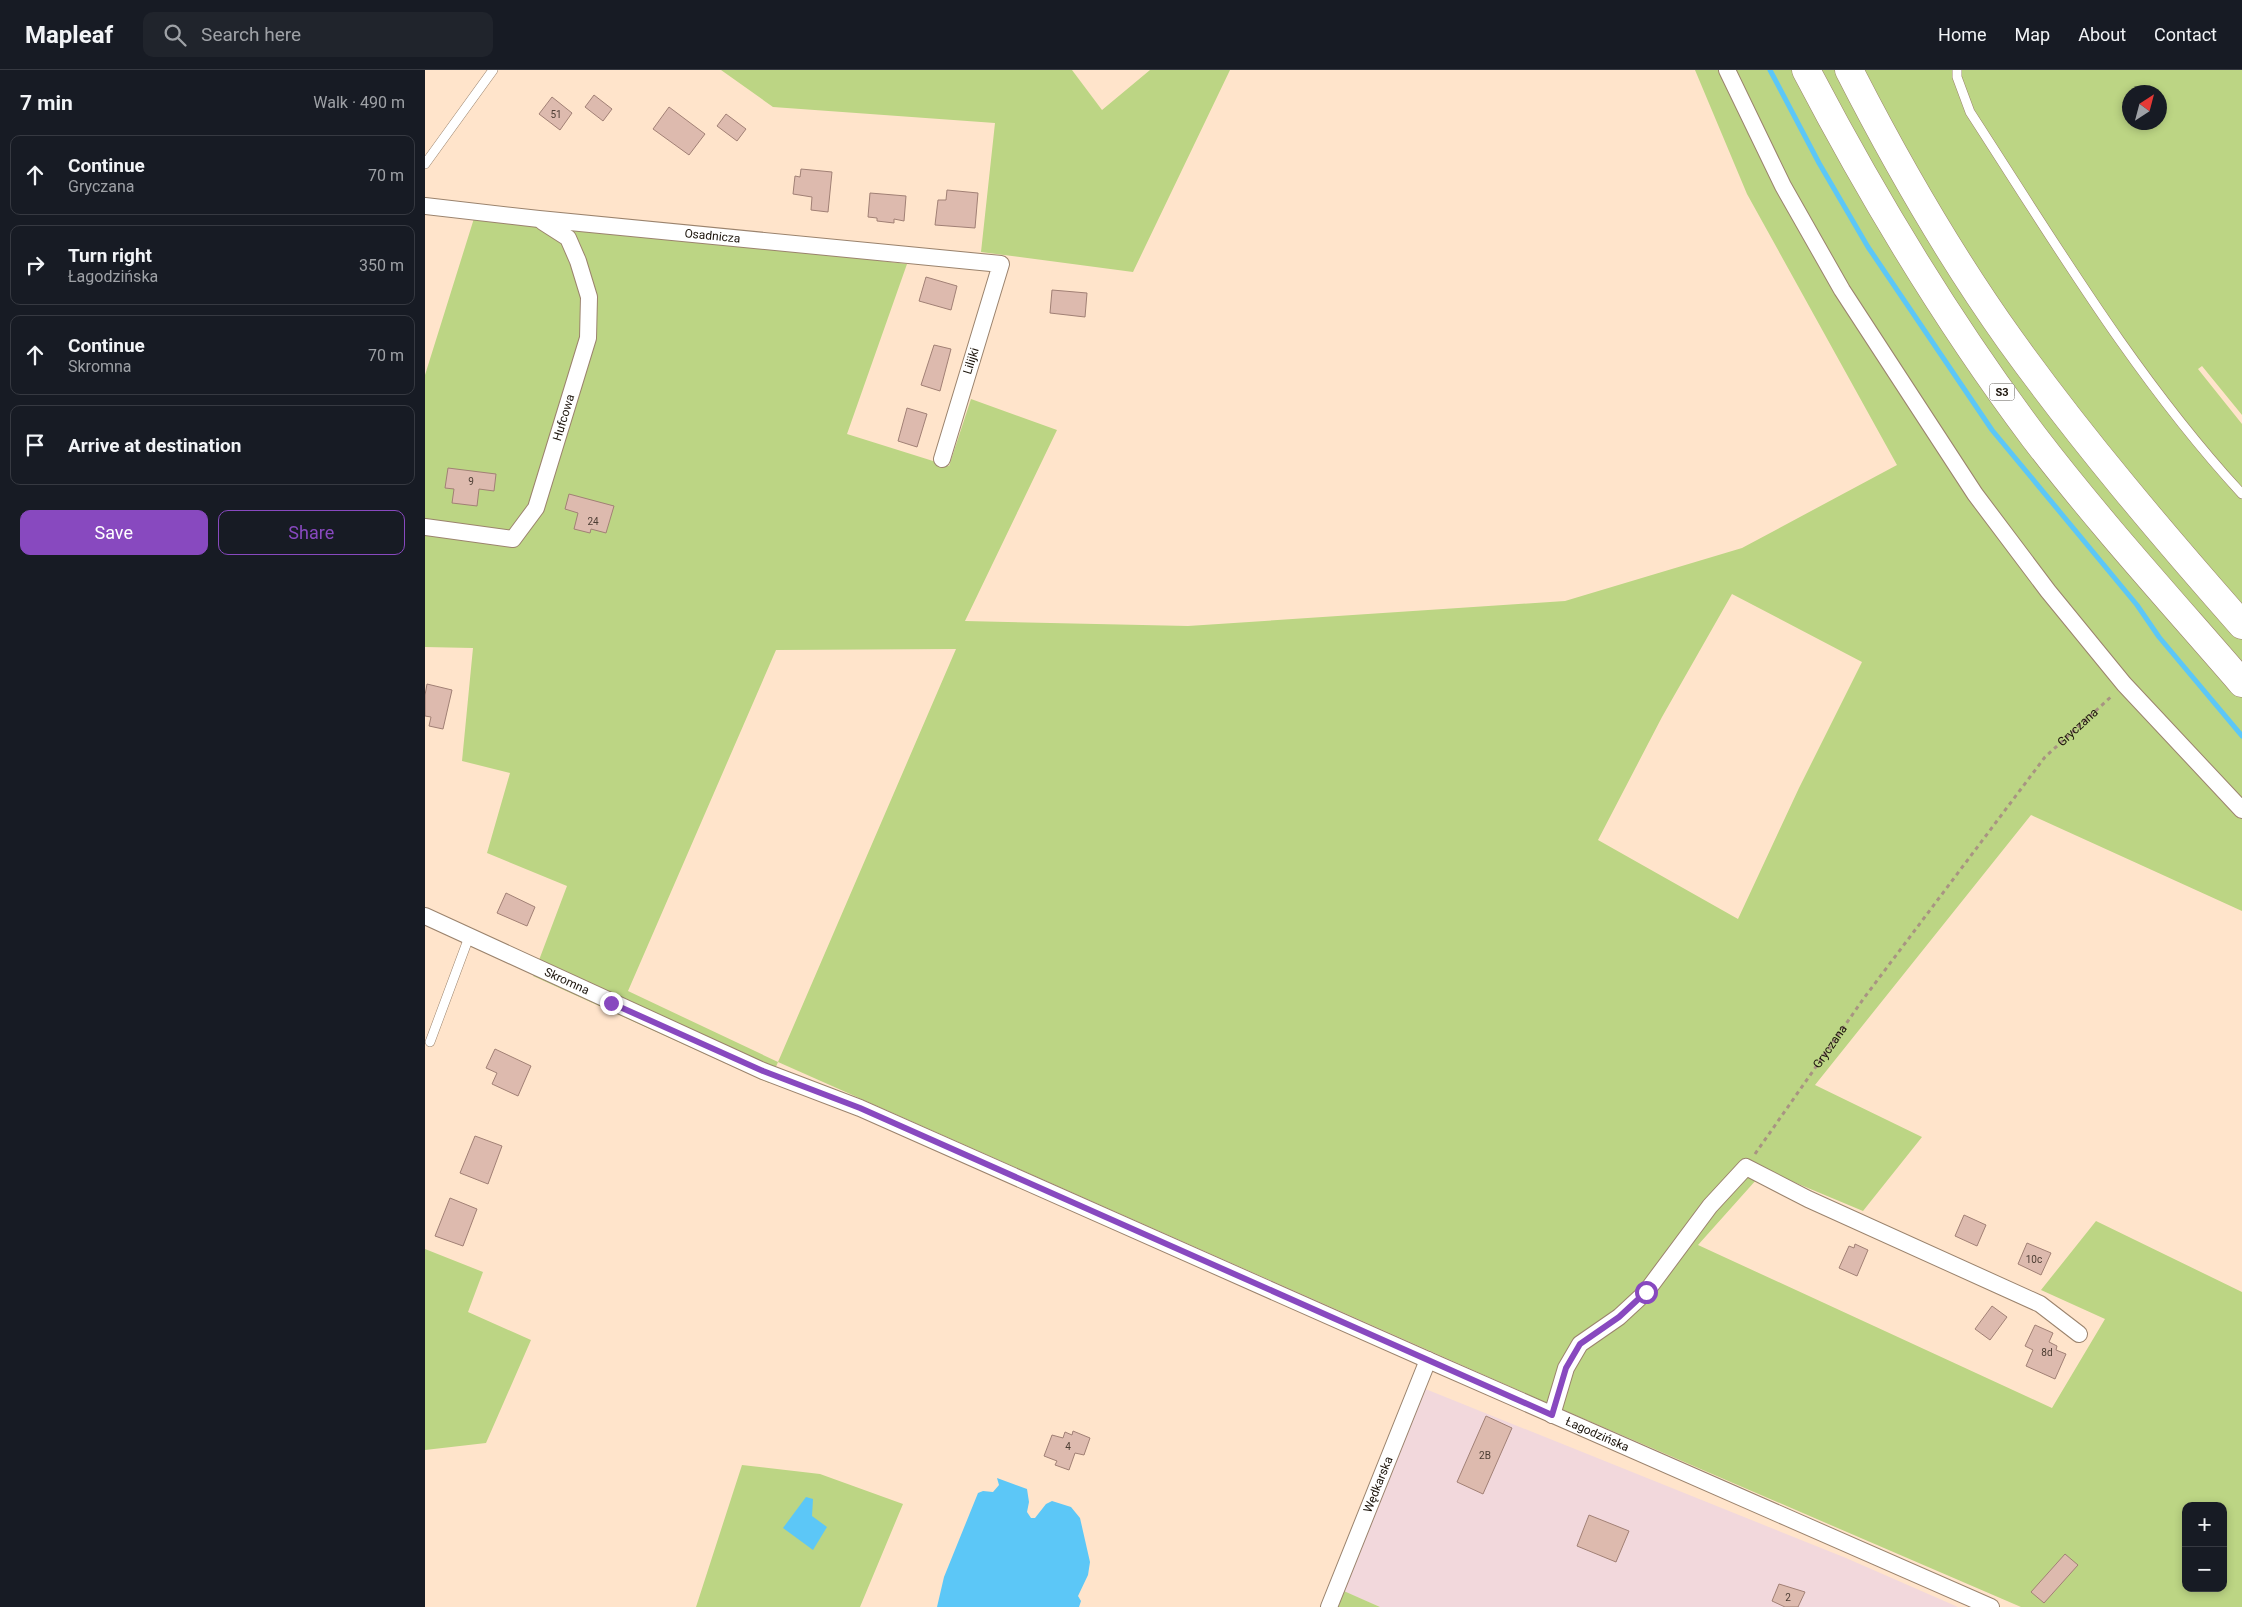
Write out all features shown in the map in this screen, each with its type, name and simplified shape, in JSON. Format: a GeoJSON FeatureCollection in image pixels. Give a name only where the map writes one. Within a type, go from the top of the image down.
{"type":"FeatureCollection","features":[{"type":"Feature","properties":{"kind":"highway","name":"S3"},"geometry":{"type":"LineString","coordinates":[[1806,70],[1882,210],[1928,286],[1982,365],[2035,438],[2087,502],[2242,683]]}},
{"type":"Feature","properties":{"kind":"highway"},"geometry":{"type":"LineString","coordinates":[[1849,70],[1871,113],[1921,198],[1963,268],[2010,339],[2117,480],[2242,626]]}},
{"type":"Feature","properties":{"kind":"street"},"geometry":{"type":"LineString","coordinates":[[1727,70],[1783,186],[1847,298],[1975,494],[2048,591],[2124,684],[2242,810]]}},
{"type":"Feature","properties":{"kind":"street","name":"Osadnicza"},"geometry":{"type":"LineString","coordinates":[[425,206],[539,219],[1001,264]]}},
{"type":"Feature","properties":{"kind":"street","name":"Hufcowa"},"geometry":{"type":"LineString","coordinates":[[425,527],[513,538],[536,508],[588,338],[589,297],[578,261],[568,238],[539,219]]}},
{"type":"Feature","properties":{"kind":"street","name":"Lilijki"},"geometry":{"type":"LineString","coordinates":[[942,459],[1001,264]]}},
{"type":"Feature","properties":{"kind":"street","name":"Skromna"},"geometry":{"type":"LineString","coordinates":[[425,916],[763,1071]]}},
{"type":"Feature","properties":{"kind":"street","name":"Łagodzińska"},"geometry":{"type":"LineString","coordinates":[[763,1071],[860,1108],[1552,1415],[1991,1607]]}},
{"type":"Feature","properties":{"kind":"street"},"geometry":{"type":"LineString","coordinates":[[1552,1415],[1566,1368],[1580,1344],[1619,1317],[1646,1292],[1710,1206],[1746,1167],[1808,1199],[2040,1304],[2079,1334]]}},
{"type":"Feature","properties":{"kind":"street","name":"Wędkarska"},"geometry":{"type":"LineString","coordinates":[[1329,1607],[1428,1360]]}},
{"type":"Feature","properties":{"kind":"lane"},"geometry":{"type":"LineString","coordinates":[[425,164],[493,70]]}},
{"type":"Feature","properties":{"kind":"lane"},"geometry":{"type":"LineString","coordinates":[[1957,70],[1957,77],[1970,112],[2104,317],[2166,404],[2242,494]]}},
{"type":"Feature","properties":{"kind":"lane"},"geometry":{"type":"LineString","coordinates":[[430,1042],[469,936]]}},
{"type":"Feature","properties":{"kind":"path","name":"Gryczana"},"geometry":{"type":"LineString","coordinates":[[1746,1167],[1864,998],[2045,757],[2124,684]]}},
{"type":"Feature","properties":{"kind":"shaded area"},"geometry":{"type":"Polygon","coordinates":[[[1423,1388],[1846,1558],[1958,1607],[1380,1607],[1343,1591],[1423,1388]]]}},
{"type":"Feature","properties":{"kind":"green space"},"geometry":{"type":"Polygon","coordinates":[[[721,70],[1072,70],[1102,110],[1150,70],[1230,70],[1133,272],[981,252],[995,123],[773,107],[721,70]]]}},
{"type":"Feature","properties":{"kind":"green space"},"geometry":{"type":"Polygon","coordinates":[[[1695,70],[2242,70],[2242,415],[2202,366],[2198,369],[2242,424],[2242,911],[2031,815],[1815,1085],[1922,1137],[1863,1211],[1765,1170],[1698,1245],[2052,1408],[2105,1319],[2041,1290],[2096,1221],[2242,1292],[2242,1607],[2021,1607],[1545,1402],[778,1062],[769,1083],[533,976],[567,886],[487,853],[510,773],[462,761],[473,648],[425,647],[425,375],[476,212],[907,264],[847,434],[949,466],[971,399],[1057,430],[965,621],[1188,626],[1565,601],[1742,548],[1897,465],[1747,194],[1695,70]],[[1732,594],[1662,717],[1598,840],[1738,919],[1799,788],[1862,662],[1732,594]],[[956,649],[776,650],[628,991],[778,1062],[956,649]]]}},
{"type":"Feature","properties":{"kind":"green space"},"geometry":{"type":"Polygon","coordinates":[[[425,1249],[483,1272],[468,1312],[531,1340],[486,1443],[425,1450],[425,1249]]]}},
{"type":"Feature","properties":{"kind":"green space"},"geometry":{"type":"Polygon","coordinates":[[[742,1465],[820,1474],[903,1504],[860,1607],[696,1607],[742,1465]]]}},
{"type":"Feature","properties":{"kind":"green space"},"geometry":{"type":"Polygon","coordinates":[[[1337,1588],[1380,1607],[1329,1607],[1337,1588]]]}},
{"type":"Feature","properties":{"kind":"water"},"geometry":{"type":"Polygon","coordinates":[[[997,1478],[1027,1489],[1029,1502],[1027,1512],[1031,1518],[1035,1518],[1046,1504],[1052,1501],[1071,1507],[1080,1518],[1090,1562],[1088,1575],[1078,1596],[1081,1601],[1079,1607],[937,1607],[944,1577],[978,1493],[983,1491],[993,1492],[999,1485],[997,1478]]]}},
{"type":"Feature","properties":{"kind":"water"},"geometry":{"type":"Polygon","coordinates":[[[806,1497],[813,1499],[812,1516],[827,1527],[813,1550],[783,1528],[806,1497]]]}},
{"type":"Feature","properties":{"kind":"building"},"geometry":{"type":"Polygon","coordinates":[[[594,95],[612,109],[603,121],[585,107],[594,95]]]}},
{"type":"Feature","properties":{"kind":"building"},"geometry":{"type":"Polygon","coordinates":[[[552,97],[572,113],[560,130],[539,114],[552,97]]]}},
{"type":"Feature","properties":{"kind":"building"},"geometry":{"type":"Polygon","coordinates":[[[669,107],[705,134],[689,155],[653,129],[669,107]]]}},
{"type":"Feature","properties":{"kind":"building"},"geometry":{"type":"Polygon","coordinates":[[[726,114],[746,129],[737,141],[717,126],[726,114]]]}},
{"type":"Feature","properties":{"kind":"building"},"geometry":{"type":"Polygon","coordinates":[[[801,169],[832,172],[828,212],[811,210],[812,197],[793,194],[795,176],[800,177],[801,169]]]}},
{"type":"Feature","properties":{"kind":"building"},"geometry":{"type":"Polygon","coordinates":[[[947,190],[978,193],[975,228],[935,225],[938,200],[946,200],[947,190]]]}},
{"type":"Feature","properties":{"kind":"building"},"geometry":{"type":"Polygon","coordinates":[[[870,193],[906,196],[904,221],[894,219],[894,223],[877,221],[877,218],[868,217],[870,193]]]}},
{"type":"Feature","properties":{"kind":"building"},"geometry":{"type":"Polygon","coordinates":[[[926,277],[957,286],[951,310],[919,301],[926,277]]]}},
{"type":"Feature","properties":{"kind":"building"},"geometry":{"type":"Polygon","coordinates":[[[1052,290],[1087,293],[1085,317],[1050,313],[1052,290]]]}},
{"type":"Feature","properties":{"kind":"building"},"geometry":{"type":"Polygon","coordinates":[[[934,345],[951,349],[940,391],[921,385],[934,345]]]}},
{"type":"Feature","properties":{"kind":"building"},"geometry":{"type":"Polygon","coordinates":[[[907,408],[927,414],[917,447],[898,441],[907,408]]]}},
{"type":"Feature","properties":{"kind":"building"},"geometry":{"type":"Polygon","coordinates":[[[448,468],[496,474],[494,491],[479,489],[477,506],[452,503],[454,489],[445,488],[448,468]]]}},
{"type":"Feature","properties":{"kind":"building"},"geometry":{"type":"Polygon","coordinates":[[[569,494],[614,506],[606,533],[591,529],[590,533],[574,529],[578,513],[565,509],[569,494]]]}},
{"type":"Feature","properties":{"kind":"building"},"geometry":{"type":"Polygon","coordinates":[[[427,684],[452,690],[443,729],[429,726],[431,717],[425,716],[427,684]]]}},
{"type":"Feature","properties":{"kind":"building"},"geometry":{"type":"Polygon","coordinates":[[[506,893],[535,907],[527,926],[497,913],[506,893]]]}},
{"type":"Feature","properties":{"kind":"building"},"geometry":{"type":"Polygon","coordinates":[[[495,1049],[531,1066],[518,1096],[492,1084],[497,1073],[486,1068],[495,1049]]]}},
{"type":"Feature","properties":{"kind":"building"},"geometry":{"type":"Polygon","coordinates":[[[475,1136],[502,1146],[488,1184],[460,1173],[475,1136]]]}},
{"type":"Feature","properties":{"kind":"building"},"geometry":{"type":"Polygon","coordinates":[[[450,1198],[477,1209],[463,1246],[435,1236],[450,1198]]]}},
{"type":"Feature","properties":{"kind":"building"},"geometry":{"type":"Polygon","coordinates":[[[1964,1215],[1986,1225],[1977,1246],[1955,1236],[1964,1215]]]}},
{"type":"Feature","properties":{"kind":"building"},"geometry":{"type":"Polygon","coordinates":[[[2027,1243],[2051,1253],[2041,1275],[2018,1264],[2027,1243]]]}},
{"type":"Feature","properties":{"kind":"building"},"geometry":{"type":"Polygon","coordinates":[[[1855,1244],[1868,1250],[1857,1276],[1839,1268],[1849,1246],[1854,1248],[1855,1244]]]}},
{"type":"Feature","properties":{"kind":"building"},"geometry":{"type":"Polygon","coordinates":[[[1992,1306],[2007,1317],[1990,1340],[1975,1329],[1992,1306]]]}},
{"type":"Feature","properties":{"kind":"building"},"geometry":{"type":"Polygon","coordinates":[[[2035,1325],[2053,1333],[2049,1342],[2057,1346],[2056,1350],[2066,1354],[2055,1379],[2026,1366],[2033,1350],[2025,1346],[2035,1325]]]}},
{"type":"Feature","properties":{"kind":"building"},"geometry":{"type":"Polygon","coordinates":[[[1486,1416],[1512,1428],[1483,1494],[1457,1482],[1486,1416]]]}},
{"type":"Feature","properties":{"kind":"building"},"geometry":{"type":"Polygon","coordinates":[[[1073,1431],[1090,1438],[1084,1455],[1075,1453],[1069,1470],[1055,1465],[1057,1461],[1044,1456],[1052,1435],[1063,1438],[1065,1432],[1072,1435],[1073,1431]]]}},
{"type":"Feature","properties":{"kind":"building"},"geometry":{"type":"Polygon","coordinates":[[[1589,1515],[1629,1531],[1616,1562],[1577,1546],[1589,1515]]]}},
{"type":"Feature","properties":{"kind":"building"},"geometry":{"type":"Polygon","coordinates":[[[2065,1554],[2078,1565],[2044,1603],[2031,1592],[2065,1554]]]}},
{"type":"Feature","properties":{"kind":"building"},"geometry":{"type":"Polygon","coordinates":[[[1779,1584],[1805,1592],[1798,1607],[1785,1607],[1772,1601],[1779,1584]]]}},
{"type":"Feature","properties":{"kind":"waterway"},"geometry":{"type":"LineString","coordinates":[[1770,70],[1819,163],[1868,247],[1992,430],[2137,605],[2159,637],[2242,736]]}},
{"type":"Feature","properties":{"kind":"route"},"geometry":{"type":"LineString","coordinates":[[611,1003],[763,1071],[860,1108],[1552,1415],[1566,1368],[1580,1344],[1619,1317],[1646,1292]]}}]}
